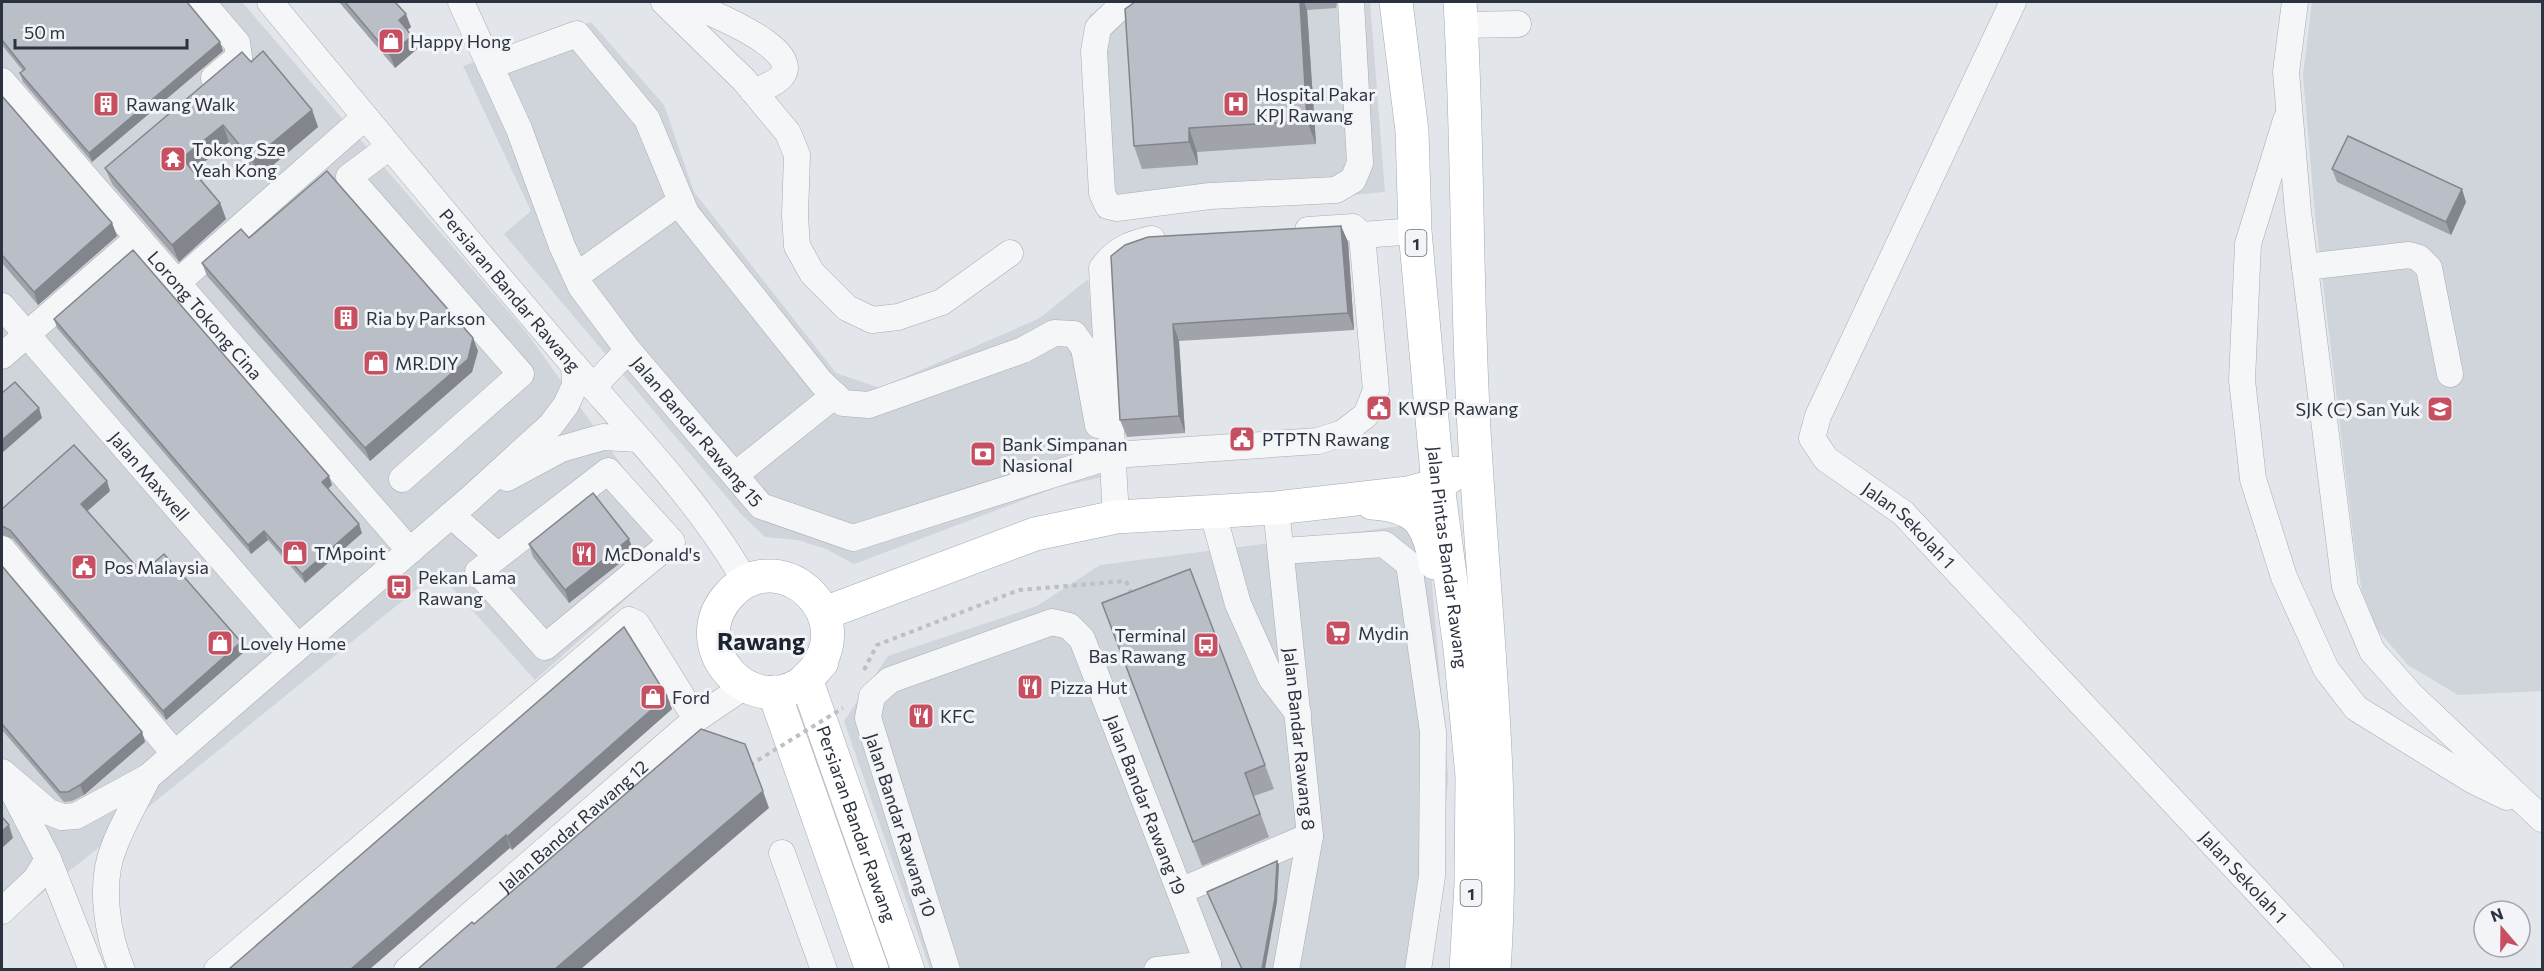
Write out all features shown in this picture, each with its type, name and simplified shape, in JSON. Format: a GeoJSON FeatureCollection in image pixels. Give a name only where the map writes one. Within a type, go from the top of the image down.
{"type":"FeatureCollection","features":[{"type":"Feature","properties":{"kind":"main road","name":"Jalan Pintas Bandar Rawang"},"geometry":{"type":"LineString","coordinates":[[1396,2],[1412,131],[1415,231],[1438,485],[1461,650],[1472,776],[1471,884],[1466,969]]}},
{"type":"Feature","properties":{"kind":"main road"},"geometry":{"type":"LineString","coordinates":[[1412,131],[1415,2]]}},
{"type":"Feature","properties":{"kind":"main road","name":"Jalan Pintas Bandar Rawang"},"geometry":{"type":"LineString","coordinates":[[1460,13],[1473,410],[1496,755],[1499,860],[1494,969]]}},
{"type":"Feature","properties":{"kind":"main road"},"geometry":{"type":"LineString","coordinates":[[825,613],[1035,534],[1116,517],[1276,508],[1407,493],[1438,485],[1457,472],[1473,410]]}},
{"type":"Feature","properties":{"kind":"main road"},"geometry":{"type":"LineString","coordinates":[[1339,501],[1397,505],[1417,517],[1426,530],[1436,567],[1445,673],[1455,744],[1471,816]]}},
{"type":"Feature","properties":{"kind":"main road"},"geometry":{"type":"LineString","coordinates":[[775,577],[792,581],[808,590],[825,613],[828,645],[814,671],[791,688],[760,689],[731,676],[720,663],[713,637],[720,607],[731,593],[746,583],[775,577]]}},
{"type":"Feature","properties":{"kind":"main road","name":"Persiaran Bandar Rawang"},"geometry":{"type":"LineString","coordinates":[[814,671],[908,969]]}},
{"type":"Feature","properties":{"kind":"main road","name":"Persiaran Bandar Rawang"},"geometry":{"type":"LineString","coordinates":[[760,689],[872,969]]}},
{"type":"Feature","properties":{"kind":"street"},"geometry":{"type":"LineString","coordinates":[[195,94],[239,57],[240,51],[237,43],[202,2]]}},
{"type":"Feature","properties":{"kind":"street","name":"Persiaran Bandar Rawang"},"geometry":{"type":"LineString","coordinates":[[270,2],[389,147],[638,439],[727,548],[746,583]]}},
{"type":"Feature","properties":{"kind":"street","name":"Jalan Bandar Rawang 15"},"geometry":{"type":"LineString","coordinates":[[461,2],[519,129],[562,246],[581,287],[628,350],[761,506],[853,538],[1109,456],[1318,441],[1343,433],[1366,415],[1376,390],[1362,235]]}},
{"type":"Feature","properties":{"kind":"street"},"geometry":{"type":"LineString","coordinates":[[664,2],[753,91],[788,134],[797,155],[795,216],[797,246],[812,273],[847,308],[872,320],[898,317],[942,302],[1010,253]]}},
{"type":"Feature","properties":{"kind":"street"},"geometry":{"type":"LineString","coordinates":[[685,2],[731,21],[774,46],[783,62],[782,75],[774,85],[753,91]]}},
{"type":"Feature","properties":{"kind":"street"},"geometry":{"type":"LineString","coordinates":[[1125,2],[1098,28],[1094,51],[1102,193],[1108,206],[1118,208],[1210,196],[1336,190],[1353,180],[1360,163],[1352,2]]}},
{"type":"Feature","properties":{"kind":"street"},"geometry":{"type":"LineString","coordinates":[[1384,2],[1392,86],[1412,131]]}},
{"type":"Feature","properties":{"kind":"street","name":"Jalan Sekolah 1"},"geometry":{"type":"LineString","coordinates":[[2013,2],[1818,416],[1812,438],[1826,459],[1903,513],[2331,969]]}},
{"type":"Feature","properties":{"kind":"street"},"geometry":{"type":"LineString","coordinates":[[2295,2],[2286,72],[2289,108],[2305,267],[2338,549],[2345,587],[2372,651],[2412,696],[2537,814]]}},
{"type":"Feature","properties":{"kind":"street"},"geometry":{"type":"LineString","coordinates":[[1460,13],[1518,24]]}},
{"type":"Feature","properties":{"kind":"street"},"geometry":{"type":"LineString","coordinates":[[490,66],[576,34],[647,118],[686,213],[843,403],[869,405],[1023,350],[1054,333],[1074,334],[1084,348],[1109,456]]}},
{"type":"Feature","properties":{"kind":"street","name":"Lorong Tokong Cina"},"geometry":{"type":"LineString","coordinates":[[2,81],[98,175],[138,238],[410,551]]}},
{"type":"Feature","properties":{"kind":"street"},"geometry":{"type":"LineString","coordinates":[[2289,108],[2248,244],[2242,380],[2253,479],[2284,577],[2326,669],[2356,708],[2472,780],[2537,814]]}},
{"type":"Feature","properties":{"kind":"street"},"geometry":{"type":"LineString","coordinates":[[177,283],[365,117]]}},
{"type":"Feature","properties":{"kind":"street"},"geometry":{"type":"LineString","coordinates":[[389,147],[349,177],[521,374],[402,479]]}},
{"type":"Feature","properties":{"kind":"street"},"geometry":{"type":"LineString","coordinates":[[576,276],[681,201]]}},
{"type":"Feature","properties":{"kind":"street"},"geometry":{"type":"LineString","coordinates":[[1282,231],[1353,227],[1362,235],[1415,231]]}},
{"type":"Feature","properties":{"kind":"street"},"geometry":{"type":"LineString","coordinates":[[2,356],[138,238]]}},
{"type":"Feature","properties":{"kind":"street"},"geometry":{"type":"LineString","coordinates":[[1116,517],[1109,456],[1102,268],[1113,254],[1129,244],[1176,238]]}},
{"type":"Feature","properties":{"kind":"street"},"geometry":{"type":"LineString","coordinates":[[2305,267],[2409,255],[2419,258],[2429,268],[2450,374]]}},
{"type":"Feature","properties":{"kind":"street","name":"Jalan Maxwell"},"geometry":{"type":"LineString","coordinates":[[2,306],[298,647]]}},
{"type":"Feature","properties":{"kind":"street"},"geometry":{"type":"LineString","coordinates":[[594,387],[628,350]]}},
{"type":"Feature","properties":{"kind":"street"},"geometry":{"type":"LineString","coordinates":[[3,774],[49,812],[62,817],[76,816],[148,777],[452,515],[556,418],[566,405],[575,385],[574,365]]}},
{"type":"Feature","properties":{"kind":"street"},"geometry":{"type":"LineString","coordinates":[[735,475],[835,395]]}},
{"type":"Feature","properties":{"kind":"street"},"geometry":{"type":"LineString","coordinates":[[472,497],[561,449],[603,436],[638,439]]}},
{"type":"Feature","properties":{"kind":"street"},"geometry":{"type":"LineString","coordinates":[[608,471],[672,542],[545,647],[478,572],[498,556],[608,471]]}},
{"type":"Feature","properties":{"kind":"street","name":"Jalan Bandar Rawang 8"},"geometry":{"type":"LineString","coordinates":[[1276,508],[1283,551],[1310,836],[1286,969]]}},
{"type":"Feature","properties":{"kind":"street"},"geometry":{"type":"LineString","coordinates":[[1212,510],[1238,604],[1271,678],[1299,713]]}},
{"type":"Feature","properties":{"kind":"street"},"geometry":{"type":"LineString","coordinates":[[452,515],[498,556]]}},
{"type":"Feature","properties":{"kind":"street"},"geometry":{"type":"LineString","coordinates":[[1283,551],[1383,544],[1409,564],[1433,732],[1432,876],[1418,969]]}},
{"type":"Feature","properties":{"kind":"street"},"geometry":{"type":"LineString","coordinates":[[2,549],[175,754]]}},
{"type":"Feature","properties":{"kind":"street"},"geometry":{"type":"LineString","coordinates":[[217,969],[629,620],[637,624],[696,719]]}},
{"type":"Feature","properties":{"kind":"street","name":"Jalan Bandar Rawang 10"},"geometry":{"type":"LineString","coordinates":[[947,969],[868,718],[872,696],[890,680],[1052,622],[1069,626],[1082,639]]}},
{"type":"Feature","properties":{"kind":"street","name":"Jalan Bandar Rawang 19"},"geometry":{"type":"LineString","coordinates":[[1082,639],[1180,891],[1207,967]]}},
{"type":"Feature","properties":{"kind":"street","name":"Jalan Bandar Rawang 12"},"geometry":{"type":"LineString","coordinates":[[407,969],[696,719],[760,689]]}},
{"type":"Feature","properties":{"kind":"street"},"geometry":{"type":"LineString","coordinates":[[3,774],[48,859],[92,969]]}},
{"type":"Feature","properties":{"kind":"street"},"geometry":{"type":"LineString","coordinates":[[122,969],[108,916],[108,882],[113,849],[148,777]]}},
{"type":"Feature","properties":{"kind":"street"},"geometry":{"type":"LineString","coordinates":[[1180,891],[1310,836]]}},
{"type":"Feature","properties":{"kind":"street"},"geometry":{"type":"LineString","coordinates":[[782,853],[824,969]]}},
{"type":"Feature","properties":{"kind":"street"},"geometry":{"type":"LineString","coordinates":[[2,911],[36,879],[48,859]]}},
{"type":"Feature","properties":{"kind":"street"},"geometry":{"type":"LineString","coordinates":[[1157,969],[1207,967]]}},
{"type":"Feature","properties":{"kind":"path"},"geometry":{"type":"LineString","coordinates":[[739,762],[749,765],[843,708]]}},
{"type":"Feature","properties":{"kind":"shaded area","name":"Pekan Lama Rawang"},"geometry":{"type":"Polygon","coordinates":[[[2,2],[242,2],[526,332],[682,549],[535,680],[438,572],[8,921],[2,921],[2,2]]]}},
{"type":"Feature","properties":{"kind":"shaded area","name":"Hospital Pakar KPJ Rawang"},"geometry":{"type":"Polygon","coordinates":[[[1107,2],[1370,2],[1385,192],[1099,218],[1089,16],[1107,2]]]}},
{"type":"Feature","properties":{"kind":"shaded area","name":"SJK (C) San Yuk"},"geometry":{"type":"Polygon","coordinates":[[[2312,2],[2542,2],[2542,691],[2458,695],[2408,665],[2377,629],[2362,591],[2355,552],[2315,215],[2303,75],[2312,2]]]}},
{"type":"Feature","properties":{"kind":"shaded area"},"geometry":{"type":"Polygon","coordinates":[[[591,22],[664,105],[694,192],[836,373],[880,388],[1040,318],[1088,279],[1107,476],[1058,487],[854,564],[826,549],[798,540],[765,537],[741,514],[504,234],[531,211],[463,66],[591,22]]]}},
{"type":"Feature","properties":{"kind":"shaded area"},"geometry":{"type":"Polygon","coordinates":[[[1408,525],[1431,572],[1448,777],[1437,934],[1430,969],[930,969],[844,721],[888,656],[1037,606],[1100,565],[1408,525]]]}},
{"type":"Feature","properties":{"kind":"building","name":"Rawang Walk"},"geometry":{"type":"Polygon","coordinates":[[[2,2],[187,2],[220,42],[89,153],[20,73],[25,69],[2,40],[2,2]]]}},
{"type":"Feature","properties":{"kind":"building","name":"Happy Hong"},"geometry":{"type":"Polygon","coordinates":[[[345,2],[395,2],[406,14],[399,20],[412,36],[390,55],[345,2]]]}},
{"type":"Feature","properties":{"kind":"building"},"geometry":{"type":"Polygon","coordinates":[[[1135,2],[1300,2],[1307,121],[1189,128],[1189,142],[1134,146],[1125,9],[1135,2]]]}},
{"type":"Feature","properties":{"kind":"building","name":"Tokong Sze Yeah Kong"},"geometry":{"type":"Polygon","coordinates":[[[263,51],[312,110],[252,160],[223,125],[182,158],[220,203],[172,245],[105,168],[242,52],[251,62],[263,51]]]}},
{"type":"Feature","properties":{"kind":"building"},"geometry":{"type":"Polygon","coordinates":[[[2,96],[112,223],[34,292],[2,255],[2,96]]]}},
{"type":"Feature","properties":{"kind":"building"},"geometry":{"type":"Polygon","coordinates":[[[2348,136],[2462,189],[2446,222],[2332,169],[2348,136]]]}},
{"type":"Feature","properties":{"kind":"building","name":"Ria by Parkson"},"geometry":{"type":"Polygon","coordinates":[[[327,171],[473,338],[468,359],[365,448],[202,263],[241,229],[249,238],[327,171]]]}},
{"type":"Feature","properties":{"kind":"building"},"geometry":{"type":"Polygon","coordinates":[[[1341,226],[1348,313],[1173,324],[1179,416],[1120,420],[1111,256],[1125,245],[1148,237],[1341,226]]]}},
{"type":"Feature","properties":{"kind":"building"},"geometry":{"type":"Polygon","coordinates":[[[133,250],[329,476],[322,482],[359,524],[302,574],[264,531],[248,545],[54,319],[133,250]]]}},
{"type":"Feature","properties":{"kind":"building"},"geometry":{"type":"Polygon","coordinates":[[[15,382],[39,408],[2,440],[2,393],[15,382]]]}},
{"type":"Feature","properties":{"kind":"building"},"geometry":{"type":"Polygon","coordinates":[[[74,445],[107,481],[81,504],[142,573],[164,554],[241,642],[163,711],[10,530],[2,526],[2,509],[74,445]]]}},
{"type":"Feature","properties":{"kind":"building","name":"McDonald's"},"geometry":{"type":"Polygon","coordinates":[[[593,493],[629,539],[565,590],[529,544],[593,493]]]}},
{"type":"Feature","properties":{"kind":"building"},"geometry":{"type":"Polygon","coordinates":[[[2,566],[142,732],[80,785],[68,792],[60,792],[2,724],[2,566]]]}},
{"type":"Feature","properties":{"kind":"building"},"geometry":{"type":"Polygon","coordinates":[[[1190,569],[1265,765],[1245,773],[1260,814],[1193,842],[1102,603],[1190,569]]]}},
{"type":"Feature","properties":{"kind":"building"},"geometry":{"type":"Polygon","coordinates":[[[624,627],[667,696],[507,837],[506,835],[351,969],[229,969],[624,627]]]}},
{"type":"Feature","properties":{"kind":"building"},"geometry":{"type":"Polygon","coordinates":[[[701,729],[745,744],[763,791],[555,969],[418,969],[472,922],[474,924],[701,729]]]}},
{"type":"Feature","properties":{"kind":"building"},"geometry":{"type":"Polygon","coordinates":[[[2,817],[9,825],[2,831],[2,817]]]}},
{"type":"Feature","properties":{"kind":"building"},"geometry":{"type":"Polygon","coordinates":[[[1277,861],[1275,898],[1262,969],[1242,969],[1207,892],[1277,861]]]}},
{"type":"Feature","properties":{"kind":"place","name":"Happy Hong"},"geometry":{"type":"Point","coordinates":[391,41]}},
{"type":"Feature","properties":{"kind":"place","name":"Rawang Walk"},"geometry":{"type":"Point","coordinates":[106,104]}},
{"type":"Feature","properties":{"kind":"place","name":"Hospital Pakar KPJ Rawang"},"geometry":{"type":"Point","coordinates":[1236,104]}},
{"type":"Feature","properties":{"kind":"place","name":"Tokong Sze Yeah Kong"},"geometry":{"type":"Point","coordinates":[173,159]}},
{"type":"Feature","properties":{"kind":"place","name":"Ria by Parkson"},"geometry":{"type":"Point","coordinates":[346,318]}},
{"type":"Feature","properties":{"kind":"place","name":"MR.DIY"},"geometry":{"type":"Point","coordinates":[376,363]}},
{"type":"Feature","properties":{"kind":"place","name":"KWSP Rawang"},"geometry":{"type":"Point","coordinates":[1379,408]}},
{"type":"Feature","properties":{"kind":"place","name":"SJK (C) San Yuk"},"geometry":{"type":"Point","coordinates":[2440,409]}},
{"type":"Feature","properties":{"kind":"place","name":"PTPTN Rawang"},"geometry":{"type":"Point","coordinates":[1242,439]}},
{"type":"Feature","properties":{"kind":"place","name":"Bank Simpanan Nasional"},"geometry":{"type":"Point","coordinates":[983,454]}},
{"type":"Feature","properties":{"kind":"place","name":"TMpoint"},"geometry":{"type":"Point","coordinates":[295,553]}},
{"type":"Feature","properties":{"kind":"place","name":"McDonald's"},"geometry":{"type":"Point","coordinates":[584,554]}},
{"type":"Feature","properties":{"kind":"place","name":"Pos Malaysia"},"geometry":{"type":"Point","coordinates":[84,567]}},
{"type":"Feature","properties":{"kind":"place","name":"Pekan Lama Rawang"},"geometry":{"type":"Point","coordinates":[399,587]}},
{"type":"Feature","properties":{"kind":"place","name":"Mydin"},"geometry":{"type":"Point","coordinates":[1338,633]}},
{"type":"Feature","properties":{"kind":"place","name":"Lovely Home"},"geometry":{"type":"Point","coordinates":[220,643]}},
{"type":"Feature","properties":{"kind":"place","name":"Terminal Bas Rawang"},"geometry":{"type":"Point","coordinates":[1206,645]}},
{"type":"Feature","properties":{"kind":"place","name":"Pizza Hut"},"geometry":{"type":"Point","coordinates":[1030,687]}},
{"type":"Feature","properties":{"kind":"place","name":"Ford"},"geometry":{"type":"Point","coordinates":[653,697]}},
{"type":"Feature","properties":{"kind":"place","name":"KFC"},"geometry":{"type":"Point","coordinates":[921,716]}},
{"type":"Feature","properties":{"kind":"district","name":"Rawang"},"geometry":{"type":"Point","coordinates":[761,640]}}]}
